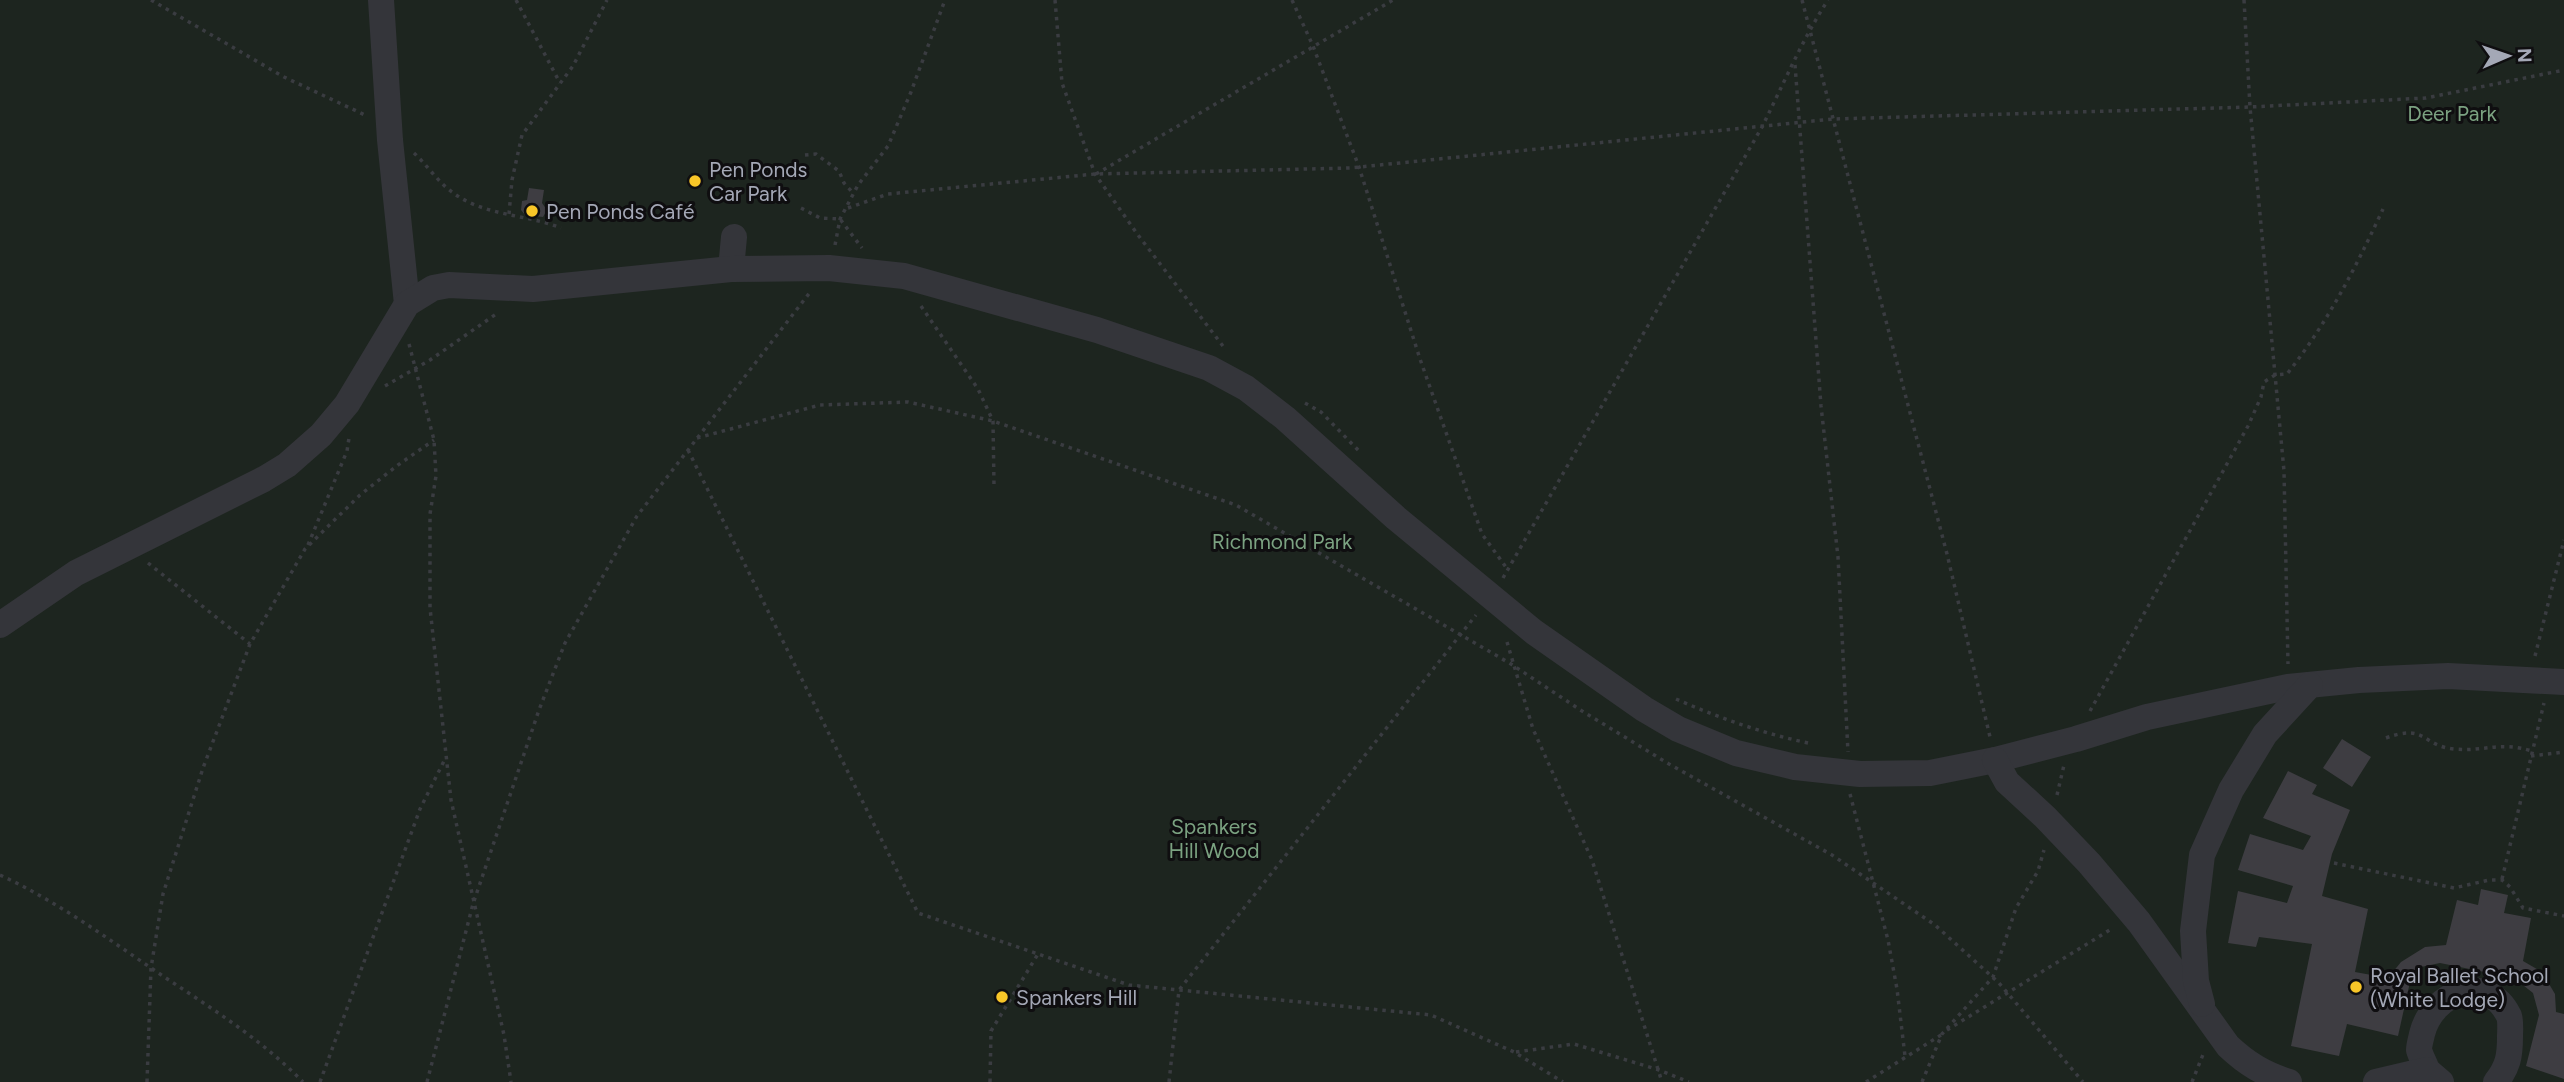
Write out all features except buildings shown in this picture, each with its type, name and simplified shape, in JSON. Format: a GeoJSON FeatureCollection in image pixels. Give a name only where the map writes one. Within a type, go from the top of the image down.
{"type":"FeatureCollection","features":[{"type":"Feature","properties":{"kind":"street"},"geometry":{"type":"LineString","coordinates":[[381,0],[403,309]]}},
{"type":"Feature","properties":{"kind":"street"},"geometry":{"type":"LineString","coordinates":[[734,237],[743,269]]}},
{"type":"Feature","properties":{"kind":"street"},"geometry":{"type":"LineString","coordinates":[[0,625],[76,573],[264,480],[287,465],[321,435],[347,404],[386,342],[403,309],[420,294],[449,285],[533,289],[743,269],[829,268],[900,275],[1097,330],[1173,354],[1209,368],[1245,387],[1285,418],[1396,518],[1492,584],[1534,632],[1609,686],[1678,729],[1736,753],[1795,766],[1849,756],[1930,773],[1987,750],[2078,727],[2147,717],[2299,686],[2448,676],[2557,681]]}},
{"type":"Feature","properties":{"kind":"street"},"geometry":{"type":"LineString","coordinates":[[2203,1009],[2196,981],[2193,931],[2202,855],[2231,790],[2265,734],[2299,686]]}},
{"type":"Feature","properties":{"kind":"street"},"geometry":{"type":"LineString","coordinates":[[1987,750],[2007,782],[2052,824],[2132,914],[2228,1046],[2246,1063],[2289,1082]]}},
{"type":"Feature","properties":{"kind":"street"},"geometry":{"type":"LineString","coordinates":[[2376,1082],[2434,1076],[2419,1048],[2425,1023],[2442,1000],[2459,992],[2472,990],[2486,993],[2498,1002],[2510,1018],[2507,1068],[2496,1082]]}},
{"type":"Feature","properties":{"kind":"path"},"geometry":{"type":"LineString","coordinates":[[151,0],[284,77],[371,118],[390,140],[408,147],[452,192],[486,209],[561,228]]}},
{"type":"Feature","properties":{"kind":"path"},"geometry":{"type":"LineString","coordinates":[[516,0],[560,83]]}},
{"type":"Feature","properties":{"kind":"path"},"geometry":{"type":"LineString","coordinates":[[509,214],[512,180],[522,135],[573,66],[607,0]]}},
{"type":"Feature","properties":{"kind":"path"},"geometry":{"type":"LineString","coordinates":[[427,1082],[473,904],[539,710],[565,643],[637,516],[829,268],[841,219],[858,185],[888,146],[911,92],[944,2],[937,0]]}},
{"type":"Feature","properties":{"kind":"path"},"geometry":{"type":"LineString","coordinates":[[1055,0],[1062,83],[1096,174],[1138,236],[1234,360]]}},
{"type":"Feature","properties":{"kind":"path"},"geometry":{"type":"LineString","coordinates":[[1292,0],[1313,46],[1359,167],[1420,359],[1482,534],[1508,570]]}},
{"type":"Feature","properties":{"kind":"path"},"geometry":{"type":"LineString","coordinates":[[1096,174],[1393,0]]}},
{"type":"Feature","properties":{"kind":"path"},"geometry":{"type":"LineString","coordinates":[[1802,0],[1953,580],[1990,738],[1987,750]]}},
{"type":"Feature","properties":{"kind":"path"},"geometry":{"type":"LineString","coordinates":[[1169,1082],[1180,990],[1460,635],[1492,584],[1502,580],[1762,127],[1809,28],[1828,0]]}},
{"type":"Feature","properties":{"kind":"path"},"geometry":{"type":"LineString","coordinates":[[2244,0],[2250,107],[2284,471],[2299,686]]}},
{"type":"Feature","properties":{"kind":"path"},"geometry":{"type":"LineString","coordinates":[[1794,63],[1821,406],[1838,557],[1850,796],[1888,940],[1898,989],[1905,1056]]}},
{"type":"Feature","properties":{"kind":"path"},"geometry":{"type":"LineString","coordinates":[[848,208],[888,194],[1096,174],[1359,167],[1833,119],[2250,107],[2426,98],[2564,70]]}},
{"type":"Feature","properties":{"kind":"path"},"geometry":{"type":"LineString","coordinates":[[805,155],[816,154],[839,171],[844,183],[854,194]]}},
{"type":"Feature","properties":{"kind":"path"},"geometry":{"type":"LineString","coordinates":[[801,208],[820,218],[841,219]]}},
{"type":"Feature","properties":{"kind":"path"},"geometry":{"type":"LineString","coordinates":[[1922,1082],[1942,1034],[1993,977],[2016,908],[2038,871],[2052,824],[2061,772],[2078,727],[2090,712],[2248,426],[2261,397],[2264,382],[2274,375],[2287,374],[2339,299],[2383,209]]}},
{"type":"Feature","properties":{"kind":"path"},"geometry":{"type":"LineString","coordinates":[[841,219],[867,254]]}},
{"type":"Feature","properties":{"kind":"path"},"geometry":{"type":"LineString","coordinates":[[900,275],[978,389],[993,421],[994,486]]}},
{"type":"Feature","properties":{"kind":"path"},"geometry":{"type":"LineString","coordinates":[[403,309],[434,440],[436,476],[430,514],[430,608],[451,800],[504,1035],[511,1082]]}},
{"type":"Feature","properties":{"kind":"path"},"geometry":{"type":"LineString","coordinates":[[1303,401],[1321,412],[1364,456]]}},
{"type":"Feature","properties":{"kind":"path"},"geometry":{"type":"LineString","coordinates":[[696,438],[820,405],[908,402],[993,421],[1236,505],[1517,669],[1669,764],[1832,855],[1935,925],[1993,977],[2083,1082]]}},
{"type":"Feature","properties":{"kind":"path"},"geometry":{"type":"LineString","coordinates":[[147,1082],[151,968],[163,894],[203,768],[250,644],[314,533],[350,434]]}},
{"type":"Feature","properties":{"kind":"path"},"geometry":{"type":"LineString","coordinates":[[305,549],[360,495],[434,440]]}},
{"type":"Feature","properties":{"kind":"path"},"geometry":{"type":"LineString","coordinates":[[688,449],[918,913],[1129,985],[1431,1015],[1514,1052],[1563,1082]]}},
{"type":"Feature","properties":{"kind":"path"},"geometry":{"type":"LineString","coordinates":[[2526,659],[2534,659],[2564,540]]}},
{"type":"Feature","properties":{"kind":"path"},"geometry":{"type":"LineString","coordinates":[[143,560],[250,644]]}},
{"type":"Feature","properties":{"kind":"path"},"geometry":{"type":"LineString","coordinates":[[1504,633],[1533,729],[1592,860],[1662,1082]]}},
{"type":"Feature","properties":{"kind":"path"},"geometry":{"type":"LineString","coordinates":[[2502,880],[2532,753],[2557,681]]}},
{"type":"Feature","properties":{"kind":"path"},"geometry":{"type":"LineString","coordinates":[[1668,695],[1774,736],[1818,746]]}},
{"type":"Feature","properties":{"kind":"path"},"geometry":{"type":"LineString","coordinates":[[2078,727],[2090,712],[2104,709]]}},
{"type":"Feature","properties":{"kind":"path"},"geometry":{"type":"LineString","coordinates":[[2386,738],[2402,733],[2419,734],[2439,747],[2452,749],[2469,750],[2505,745],[2532,753],[2564,752]]}},
{"type":"Feature","properties":{"kind":"path"},"geometry":{"type":"LineString","coordinates":[[320,1082],[420,809],[446,757]]}},
{"type":"Feature","properties":{"kind":"path"},"geometry":{"type":"LineString","coordinates":[[2334,863],[2454,888],[2489,880],[2502,880],[2510,887],[2523,908],[2564,916]]}},
{"type":"Feature","properties":{"kind":"path"},"geometry":{"type":"LineString","coordinates":[[0,875],[66,909],[237,1026],[276,1055],[303,1082]]}},
{"type":"Feature","properties":{"kind":"path"},"geometry":{"type":"LineString","coordinates":[[1866,1082],[2090,944],[2132,914]]}},
{"type":"Feature","properties":{"kind":"path"},"geometry":{"type":"LineString","coordinates":[[990,1082],[990,1031],[1038,954]]}},
{"type":"Feature","properties":{"kind":"path"},"geometry":{"type":"LineString","coordinates":[[1514,1052],[1574,1044],[1689,1082]]}},
{"type":"Feature","properties":{"kind":"path"},"geometry":{"type":"LineString","coordinates":[[2192,1082],[2207,1046]]}},
{"type":"Feature","properties":{"kind":"green space","name":"Richmond Park"},"geometry":{"type":"Polygon","coordinates":[[[0,0],[2564,0],[2564,1082],[0,1082],[0,0]]]}},
{"type":"Feature","properties":{"kind":"place","name":"Pen Ponds Car Park"},"geometry":{"type":"Point","coordinates":[695,181]}},
{"type":"Feature","properties":{"kind":"place","name":"Pen Ponds Café"},"geometry":{"type":"Point","coordinates":[532,211]}},
{"type":"Feature","properties":{"kind":"place","name":"Royal Ballet School (White Lodge)"},"geometry":{"type":"Point","coordinates":[2356,987]}},
{"type":"Feature","properties":{"kind":"place","name":"Spankers Hill"},"geometry":{"type":"Point","coordinates":[1002,997]}},
{"type":"Feature","properties":{"kind":"park label","name":"Deer Park"},"geometry":{"type":"Point","coordinates":[2452,113]}},
{"type":"Feature","properties":{"kind":"park label","name":"Spankers Hill Wood"},"geometry":{"type":"Point","coordinates":[1214,838]}}]}
